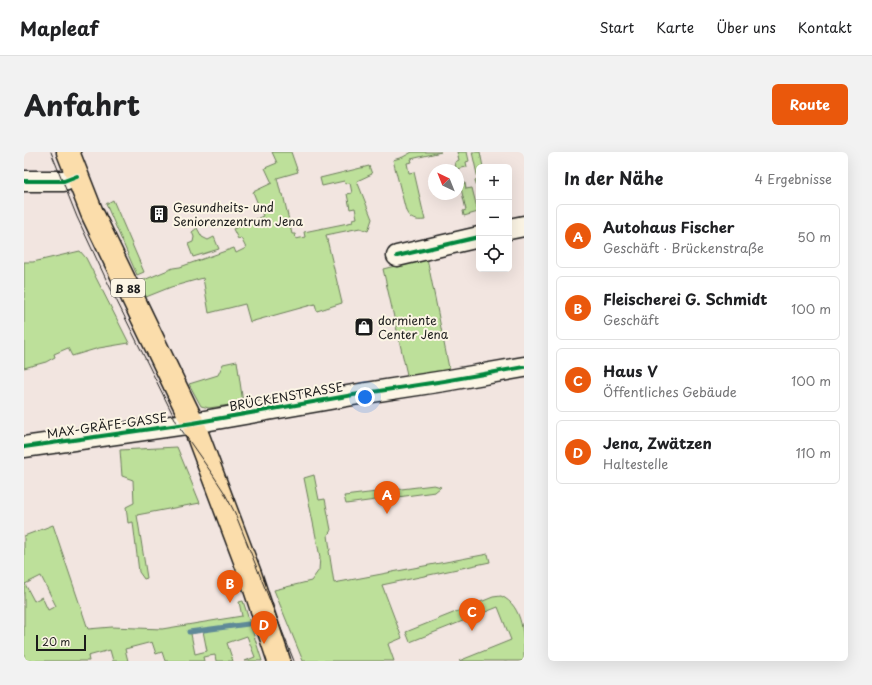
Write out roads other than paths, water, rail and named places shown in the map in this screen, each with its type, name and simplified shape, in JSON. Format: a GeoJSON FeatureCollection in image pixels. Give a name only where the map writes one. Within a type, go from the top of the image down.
{"type":"FeatureCollection","features":[{"type":"Feature","properties":{"kind":"main road","name":"B 88"},"geometry":{"type":"LineString","coordinates":[[68,152],[92,213],[193,423],[250,574],[278,661]]}},
{"type":"Feature","properties":{"kind":"street"},"geometry":{"type":"LineString","coordinates":[[24,181],[64,181],[77,176]]}},
{"type":"Feature","properties":{"kind":"street"},"geometry":{"type":"LineString","coordinates":[[512,228],[524,226]]}},
{"type":"Feature","properties":{"kind":"street"},"geometry":{"type":"LineString","coordinates":[[397,256],[476,238]]}},
{"type":"Feature","properties":{"kind":"street","name":"BRÜCKENSTRASSE"},"geometry":{"type":"LineString","coordinates":[[193,423],[524,367]]}},
{"type":"Feature","properties":{"kind":"street","name":"MAX-GRÄFE-GASSE"},"geometry":{"type":"LineString","coordinates":[[24,447],[193,423]]}},
{"type":"Feature","properties":{"kind":"waterway"},"geometry":{"type":"LineString","coordinates":[[189,632],[248,624]]}},
{"type":"Feature","properties":{"kind":"tram line"},"geometry":{"type":"LineString","coordinates":[[51,152],[77,217],[178,425],[213,475],[235,513],[294,661]]}},
{"type":"Feature","properties":{"kind":"place","name":"Gesundheits- und Seniorenzentrum Jena"},"geometry":{"type":"Point","coordinates":[159,214]}},
{"type":"Feature","properties":{"kind":"place","name":"dormiente Center Jena"},"geometry":{"type":"Point","coordinates":[364,327]}},
{"type":"Feature","properties":{"kind":"place","name":"Autohaus Fischer"},"geometry":{"type":"Point","coordinates":[387,514]}},
{"type":"Feature","properties":{"kind":"place","name":"Fleischerei G. Schmidt"},"geometry":{"type":"Point","coordinates":[230,603]}},
{"type":"Feature","properties":{"kind":"place","name":"Haus V"},"geometry":{"type":"Point","coordinates":[472,631]}},
{"type":"Feature","properties":{"kind":"place","name":"Jena, Zwätzen"},"geometry":{"type":"Point","coordinates":[264,644]}}]}
